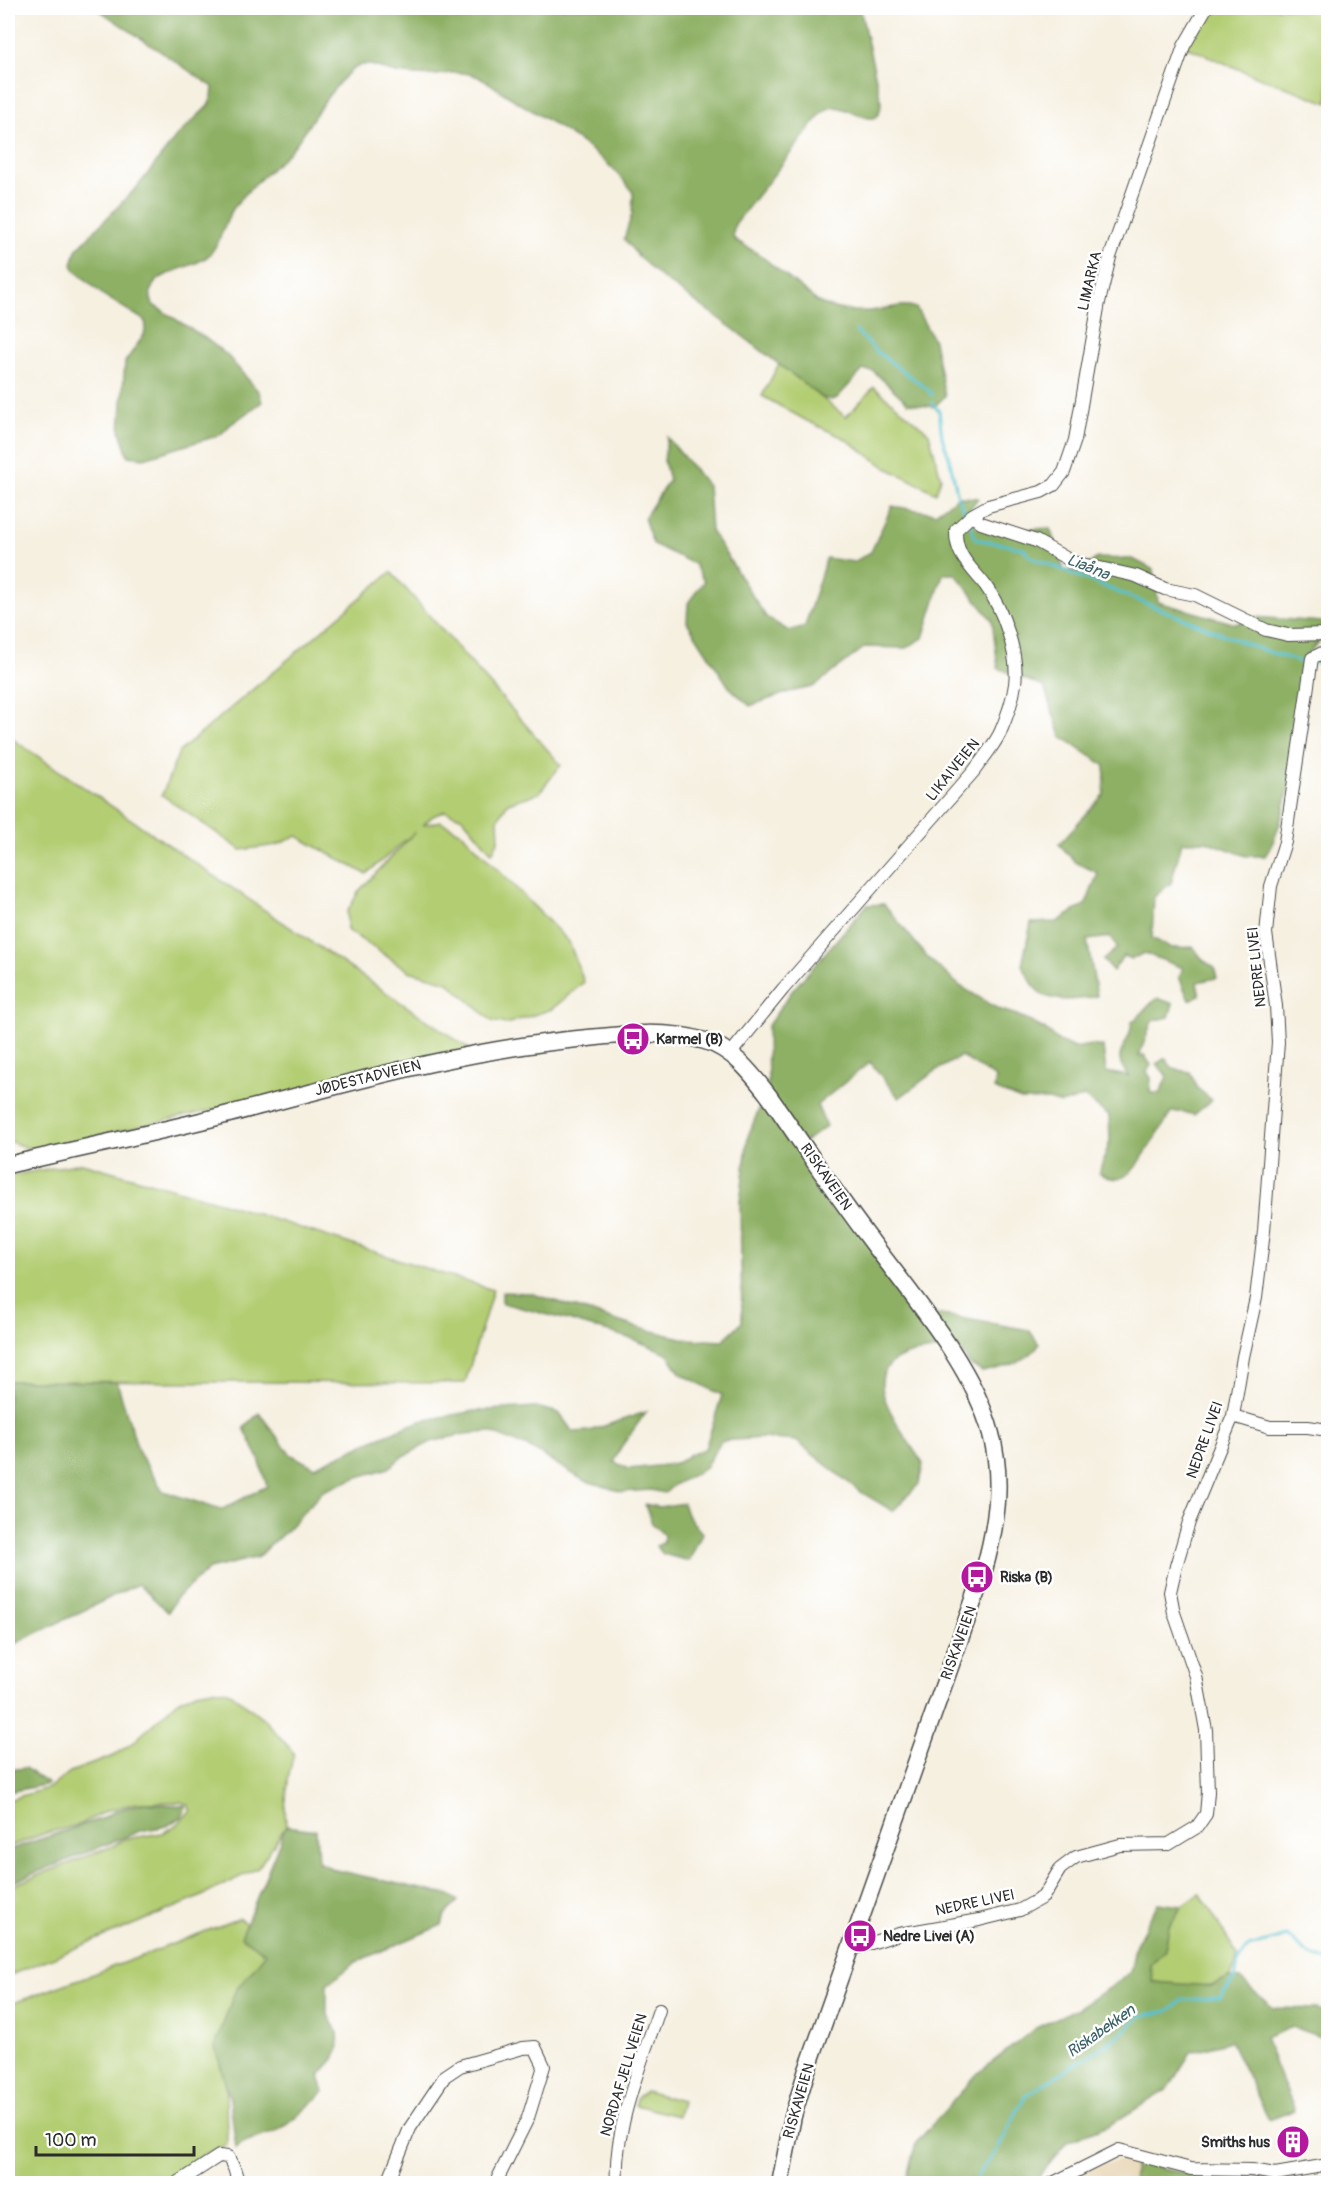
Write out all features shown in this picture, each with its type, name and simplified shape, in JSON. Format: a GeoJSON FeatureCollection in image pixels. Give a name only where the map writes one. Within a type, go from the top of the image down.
{"type":"FeatureCollection","features":[{"type":"Feature","properties":{"kind":"main road","name":"JØDESTADVEIEN"},"geometry":{"type":"LineString","coordinates":[[8,1165],[127,1139],[449,1058],[518,1045],[611,1035],[654,1034],[703,1040],[730,1053]]}},
{"type":"Feature","properties":{"kind":"main road","name":"RISKAVEIEN"},"geometry":{"type":"LineString","coordinates":[[730,1053],[770,1096],[960,1364],[975,1389],[986,1419],[996,1462],[998,1489],[997,1515],[983,1574],[799,2095],[785,2150],[780,2184]]}},
{"type":"Feature","properties":{"kind":"street","name":"LIMARKA"},"geometry":{"type":"LineString","coordinates":[[972,515],[988,506],[1041,492],[1054,485],[1064,472],[1075,440],[1099,302],[1110,257],[1184,46],[1206,8]]}},
{"type":"Feature","properties":{"kind":"street"},"geometry":{"type":"LineString","coordinates":[[972,515],[981,523],[1036,541],[1073,562],[1136,576],[1165,589],[1195,595],[1266,630],[1288,635],[1329,634]]}},
{"type":"Feature","properties":{"kind":"street","name":"LIKAIVEIEN"},"geometry":{"type":"LineString","coordinates":[[730,1053],[974,771],[989,752],[1001,731],[1015,684],[1014,663],[1001,610],[957,550],[956,530],[972,515]]}},
{"type":"Feature","properties":{"kind":"street","name":"NEDRE LIVEI"},"geometry":{"type":"LineString","coordinates":[[849,1950],[899,1934],[979,1920],[1020,1910],[1043,1898],[1060,1869],[1076,1857],[1120,1845],[1169,1844],[1182,1837],[1205,1818],[1208,1792],[1206,1730],[1196,1676],[1174,1613],[1170,1592],[1189,1522],[1233,1416],[1261,1263],[1276,1066],[1276,1006],[1266,933],[1268,903],[1285,842],[1312,658],[1329,650]]}},
{"type":"Feature","properties":{"kind":"street"},"geometry":{"type":"LineString","coordinates":[[1233,1416],[1270,1427],[1308,1427],[1329,1430]]}},
{"type":"Feature","properties":{"kind":"street","name":"NORDAFJELLVEIEN"},"geometry":{"type":"LineString","coordinates":[[617,2184],[618,2145],[634,2084],[659,2010]]}},
{"type":"Feature","properties":{"kind":"street"},"geometry":{"type":"LineString","coordinates":[[387,2184],[410,2128],[445,2076],[460,2066],[523,2048],[535,2047],[543,2066],[539,2084],[528,2118],[495,2184]]}},
{"type":"Feature","properties":{"kind":"street"},"geometry":{"type":"LineString","coordinates":[[1051,2184],[1119,2150],[1191,2169],[1252,2170],[1275,2174],[1329,2165]]}},
{"type":"Feature","properties":{"kind":"street"},"geometry":{"type":"LineString","coordinates":[[176,2184],[219,2156],[228,2157],[239,2184]]}},
{"type":"Feature","properties":{"kind":"shaded area"},"geometry":{"type":"Polygon","coordinates":[[[1123,2158],[1135,2158],[1133,2183],[1064,2184],[1090,2168],[1123,2158]]]}},
{"type":"Feature","properties":{"kind":"green space"},"geometry":{"type":"Polygon","coordinates":[[[96,8],[860,8],[881,101],[880,112],[876,117],[870,118],[838,108],[829,108],[822,113],[735,224],[734,239],[760,255],[818,302],[825,305],[855,311],[902,306],[916,308],[934,341],[945,396],[934,407],[908,403],[873,371],[863,370],[837,398],[833,400],[823,398],[658,275],[637,255],[624,239],[632,214],[633,193],[622,178],[593,151],[478,77],[460,73],[406,74],[362,65],[345,76],[295,145],[235,206],[210,254],[203,260],[160,278],[153,285],[151,293],[153,305],[204,337],[227,355],[259,392],[262,402],[220,435],[144,458],[128,456],[120,431],[125,362],[144,335],[146,325],[144,320],[103,295],[72,265],[76,250],[138,186],[176,137],[208,106],[213,87],[96,8]]]}},
{"type":"Feature","properties":{"kind":"green space"},"geometry":{"type":"Polygon","coordinates":[[[1206,8],[1328,8],[1328,103],[1184,46],[1206,8]]]}},
{"type":"Feature","properties":{"kind":"green space"},"geometry":{"type":"Polygon","coordinates":[[[779,364],[846,417],[874,387],[929,433],[941,478],[936,493],[887,468],[844,438],[762,396],[779,364]]]}},
{"type":"Feature","properties":{"kind":"green space"},"geometry":{"type":"Polygon","coordinates":[[[667,437],[708,486],[711,531],[766,617],[789,631],[805,626],[826,558],[854,562],[871,552],[892,506],[935,513],[958,497],[978,498],[962,519],[1005,531],[1050,528],[1064,570],[1080,571],[1097,558],[1133,559],[1154,570],[1158,602],[1236,624],[1253,617],[1322,622],[1327,634],[1311,650],[1306,664],[1288,791],[1282,817],[1265,856],[1246,856],[1206,841],[1182,842],[1171,883],[1154,897],[1152,938],[1171,948],[1193,947],[1204,961],[1214,967],[1217,978],[1197,982],[1200,996],[1189,1000],[1179,977],[1183,968],[1144,953],[1132,959],[1123,956],[1113,971],[1103,960],[1117,948],[1111,937],[1087,940],[1097,996],[1074,1000],[1057,999],[1037,990],[1031,981],[1022,965],[1031,923],[1057,922],[1086,904],[1098,873],[1075,862],[1059,844],[1104,794],[1105,766],[1061,736],[1044,687],[998,668],[992,620],[956,574],[943,574],[923,638],[906,648],[865,647],[813,687],[789,692],[750,706],[729,687],[687,622],[688,603],[704,581],[694,564],[653,544],[644,518],[669,480],[664,461],[667,437]]]}},
{"type":"Feature","properties":{"kind":"green space"},"geometry":{"type":"Polygon","coordinates":[[[391,572],[561,765],[539,793],[508,803],[498,819],[499,839],[492,853],[463,818],[445,811],[433,816],[423,825],[440,821],[462,833],[569,942],[584,982],[552,1009],[506,1024],[492,1021],[448,982],[409,971],[347,930],[347,912],[359,891],[415,832],[366,874],[297,836],[277,845],[241,850],[162,795],[179,752],[391,572]]]}},
{"type":"Feature","properties":{"kind":"green space"},"geometry":{"type":"Polygon","coordinates":[[[8,736],[474,1052],[33,1150],[8,1141],[8,736]]]}},
{"type":"Feature","properties":{"kind":"green space"},"geometry":{"type":"Polygon","coordinates":[[[884,904],[927,957],[960,986],[998,1009],[1017,1015],[1044,1029],[1059,1041],[1074,1048],[1091,1045],[1103,1047],[1106,1072],[1128,1076],[1123,1069],[1120,1055],[1130,1033],[1132,1021],[1158,998],[1173,1004],[1169,1017],[1152,1021],[1139,1056],[1144,1055],[1151,1065],[1147,1072],[1151,1078],[1150,1093],[1160,1093],[1167,1076],[1157,1064],[1165,1058],[1173,1069],[1190,1072],[1197,1088],[1212,1100],[1194,1115],[1171,1112],[1136,1166],[1124,1177],[1117,1178],[1099,1173],[1110,1141],[1109,1116],[1084,1097],[1061,1104],[1049,1100],[1021,1100],[994,1089],[996,1078],[961,1056],[934,1072],[899,1098],[870,1062],[817,1105],[826,1126],[798,1147],[920,1311],[1029,1330],[1039,1344],[1029,1356],[1022,1360],[982,1372],[969,1364],[960,1349],[915,1353],[891,1364],[884,1373],[882,1387],[887,1404],[923,1464],[919,1484],[893,1511],[859,1491],[796,1441],[762,1438],[721,1441],[704,1469],[674,1485],[665,1493],[651,1490],[622,1492],[583,1480],[532,1449],[490,1432],[464,1434],[431,1442],[402,1457],[389,1468],[323,1491],[258,1557],[209,1569],[177,1597],[168,1612],[138,1584],[8,1647],[8,1381],[117,1382],[139,1453],[163,1491],[221,1510],[267,1486],[259,1459],[244,1428],[259,1413],[290,1454],[314,1467],[420,1421],[474,1411],[536,1407],[559,1413],[573,1432],[589,1431],[646,1412],[621,1447],[614,1462],[629,1469],[679,1462],[692,1453],[705,1449],[722,1395],[681,1374],[667,1353],[632,1339],[502,1303],[502,1292],[530,1293],[636,1327],[686,1339],[722,1341],[742,1322],[740,1202],[748,1136],[768,1087],[767,1027],[792,991],[867,905],[884,904]]]}},
{"type":"Feature","properties":{"kind":"green space"},"geometry":{"type":"Polygon","coordinates":[[[82,1163],[223,1203],[493,1290],[465,1383],[8,1381],[8,1176],[82,1163]]]}},
{"type":"Feature","properties":{"kind":"green space"},"geometry":{"type":"Polygon","coordinates":[[[683,1503],[687,1515],[702,1533],[689,1561],[663,1554],[656,1546],[663,1543],[664,1535],[652,1523],[645,1504],[659,1507],[683,1503]]]}},
{"type":"Feature","properties":{"kind":"green space"},"geometry":{"type":"Polygon","coordinates":[[[214,1689],[228,1691],[264,1719],[294,1753],[285,1808],[286,1826],[258,1868],[198,1898],[8,1976],[8,1887],[113,1846],[125,1839],[163,1833],[178,1824],[190,1811],[189,1805],[181,1802],[136,1803],[108,1810],[81,1824],[46,1833],[8,1847],[8,1800],[51,1787],[70,1772],[114,1756],[136,1740],[176,1702],[196,1692],[214,1689]]]}},
{"type":"Feature","properties":{"kind":"green space"},"geometry":{"type":"Polygon","coordinates":[[[25,1768],[48,1784],[8,1792],[8,1770],[25,1768]]]}},
{"type":"Feature","properties":{"kind":"green space"},"geometry":{"type":"Polygon","coordinates":[[[143,1803],[186,1806],[182,1817],[167,1826],[140,1831],[8,1884],[8,1850],[103,1818],[114,1811],[143,1803]]]}},
{"type":"Feature","properties":{"kind":"green space"},"geometry":{"type":"Polygon","coordinates":[[[286,1826],[316,1830],[318,1862],[335,1870],[449,1895],[458,1901],[445,1915],[442,1925],[356,1962],[327,1985],[327,2013],[338,2033],[339,2049],[334,2059],[319,2076],[324,2092],[280,2129],[236,2148],[230,2099],[215,2047],[235,1991],[266,1953],[241,1937],[286,1826]]]}},
{"type":"Feature","properties":{"kind":"green space"},"geometry":{"type":"Polygon","coordinates":[[[1200,1893],[1238,1956],[1232,1973],[1229,1978],[1213,1985],[1193,1986],[1153,1982],[1149,1965],[1165,1950],[1169,1926],[1182,1906],[1200,1893]]]}},
{"type":"Feature","properties":{"kind":"green space"},"geometry":{"type":"Polygon","coordinates":[[[1158,1903],[1182,1906],[1169,1926],[1165,1950],[1150,1965],[1153,1982],[1211,1986],[1229,1978],[1240,1979],[1273,2008],[1317,2009],[1328,2013],[1328,2040],[1293,2027],[1265,2038],[1295,2110],[1269,2120],[1230,2041],[1191,2052],[1168,2089],[1108,2126],[1067,2142],[1034,2183],[905,2183],[916,2143],[977,2074],[1036,2028],[1076,2009],[1130,1972],[1136,1944],[1158,1903]]]}},
{"type":"Feature","properties":{"kind":"green space"},"geometry":{"type":"Polygon","coordinates":[[[240,1918],[253,1932],[266,1962],[226,2086],[227,2145],[204,2154],[161,2183],[8,2184],[8,2005],[240,1918]]]}},
{"type":"Feature","properties":{"kind":"green space"},"geometry":{"type":"Polygon","coordinates":[[[646,2091],[682,2101],[678,2116],[635,2105],[638,2097],[646,2091]]]}},
{"type":"Feature","properties":{"kind":"green space"},"geometry":{"type":"Polygon","coordinates":[[[1135,2158],[1162,2169],[1191,2174],[1279,2178],[1292,2180],[1294,2183],[1133,2184],[1135,2158]]]}},
{"type":"Feature","properties":{"kind":"waterway","name":"Liaåna"},"geometry":{"type":"LineString","coordinates":[[856,331],[877,352],[926,388],[932,395]]}},
{"type":"Feature","properties":{"kind":"waterway","name":"Liaåna"},"geometry":{"type":"LineString","coordinates":[[932,403],[939,411],[942,437],[958,497],[966,515]]}},
{"type":"Feature","properties":{"kind":"waterway","name":"Liaåna"},"geometry":{"type":"LineString","coordinates":[[969,521],[976,539],[1023,548],[1031,557],[1257,648],[1309,663]]}},
{"type":"Feature","properties":{"kind":"waterway","name":"Liaåna"},"geometry":{"type":"LineString","coordinates":[[1316,663],[1328,661]]}},
{"type":"Feature","properties":{"kind":"waterway","name":"Riskabekken"},"geometry":{"type":"LineString","coordinates":[[974,2184],[979,2173],[996,2152],[1025,2096],[1104,2046],[1124,2032],[1140,2016],[1168,2011],[1182,2000],[1220,1998],[1235,1978],[1239,1960],[1249,1947],[1287,1936],[1309,1954],[1328,1960]]}},
{"type":"Feature","properties":{"kind":"place","name":"Karmel (B)"},"geometry":{"type":"Point","coordinates":[633,1039]}},
{"type":"Feature","properties":{"kind":"place","name":"Riska (B)"},"geometry":{"type":"Point","coordinates":[977,1577]}},
{"type":"Feature","properties":{"kind":"place","name":"Nedre Livei (A)"},"geometry":{"type":"Point","coordinates":[860,1936]}},
{"type":"Feature","properties":{"kind":"place","name":"Smiths hus"},"geometry":{"type":"Point","coordinates":[1293,2142]}}]}
